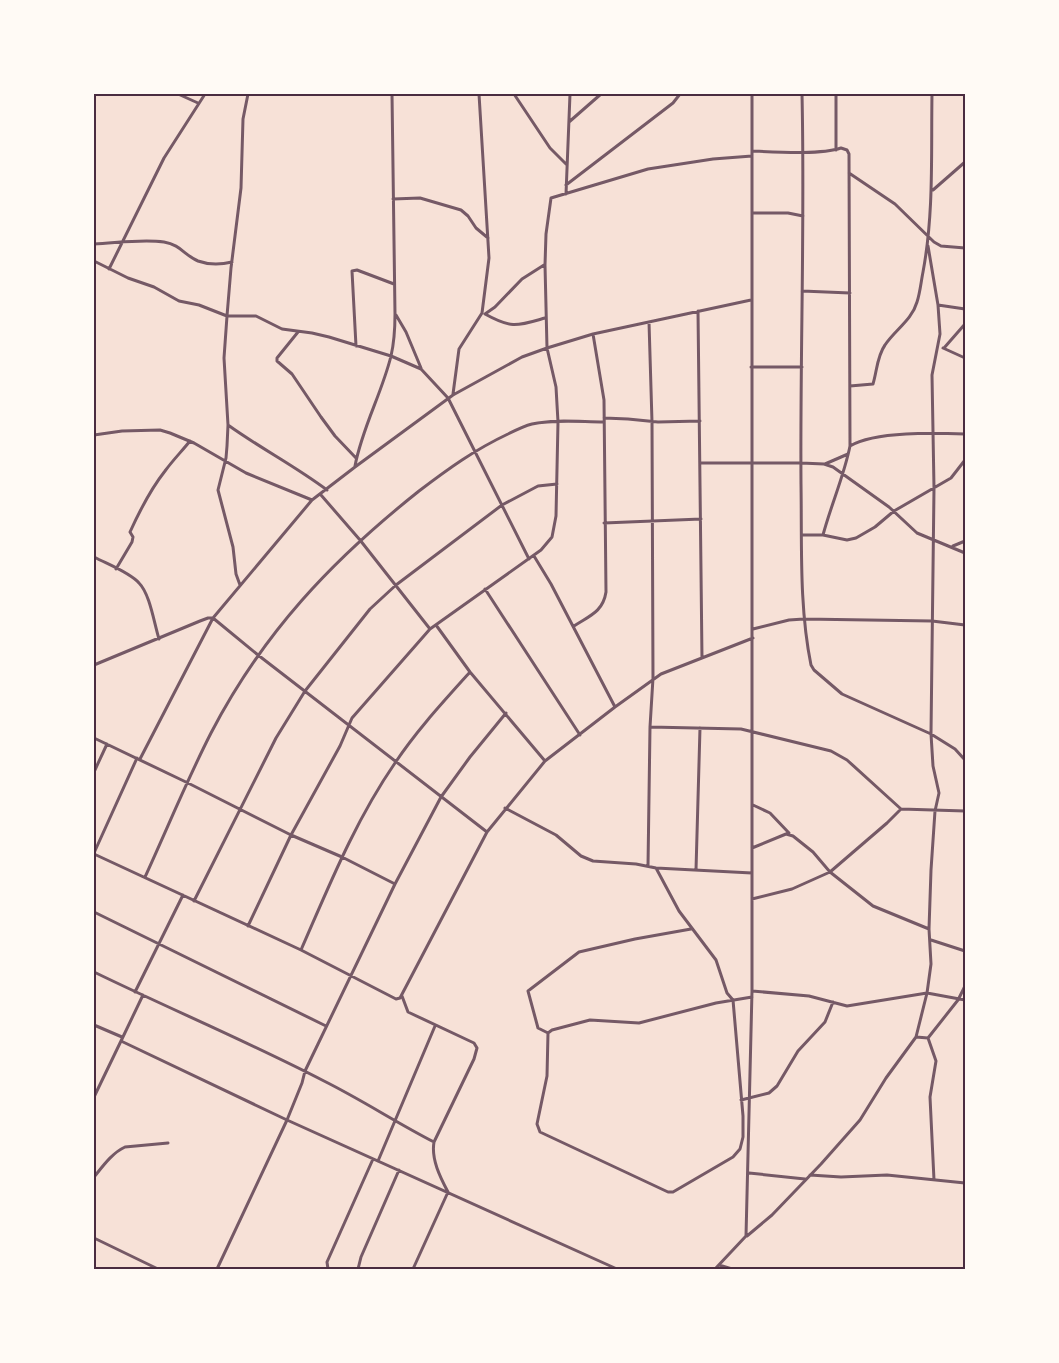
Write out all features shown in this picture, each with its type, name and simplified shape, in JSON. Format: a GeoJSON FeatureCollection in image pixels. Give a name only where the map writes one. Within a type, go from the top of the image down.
{"type":"FeatureCollection","features":[{"type":"Feature","properties":{"kind":"street"},"geometry":{"type":"LineString","coordinates":[[178,94],[198,103]]}},
{"type":"Feature","properties":{"kind":"street"},"geometry":{"type":"LineString","coordinates":[[109,269],[120,243],[164,158],[198,103],[206,94]]}},
{"type":"Feature","properties":{"kind":"street"},"geometry":{"type":"LineString","coordinates":[[240,585],[236,574],[233,548],[218,493],[228,425],[224,375],[226,316],[241,188],[243,119],[248,94]]}},
{"type":"Feature","properties":{"kind":"street"},"geometry":{"type":"LineString","coordinates":[[354,467],[391,356],[395,314],[392,94]]}},
{"type":"Feature","properties":{"kind":"street"},"geometry":{"type":"LineString","coordinates":[[479,94],[489,271],[484,313]]}},
{"type":"Feature","properties":{"kind":"street"},"geometry":{"type":"LineString","coordinates":[[514,94],[550,148],[566,164]]}},
{"type":"Feature","properties":{"kind":"street"},"geometry":{"type":"LineString","coordinates":[[566,194],[570,94]]}},
{"type":"Feature","properties":{"kind":"street"},"geometry":{"type":"LineString","coordinates":[[569,123],[601,94]]}},
{"type":"Feature","properties":{"kind":"street"},"geometry":{"type":"LineString","coordinates":[[566,185],[673,102],[680,94]]}},
{"type":"Feature","properties":{"kind":"street"},"geometry":{"type":"LineString","coordinates":[[746,1236],[752,997],[752,94]]}},
{"type":"Feature","properties":{"kind":"street"},"geometry":{"type":"LineString","coordinates":[[802,94],[802,535],[804,619],[810,659],[814,670],[842,694],[930,734],[955,749],[965,760]]}},
{"type":"Feature","properties":{"kind":"street"},"geometry":{"type":"LineString","coordinates":[[836,94],[836,150]]}},
{"type":"Feature","properties":{"kind":"street"},"geometry":{"type":"LineString","coordinates":[[715,1269],[746,1236],[772,1215],[810,1176],[860,1120],[886,1078],[916,1037],[927,993],[931,964],[929,929],[935,810],[939,793],[933,766],[930,734],[934,488],[932,375],[940,334],[938,305],[928,246],[932,190],[932,94]]}},
{"type":"Feature","properties":{"kind":"street"},"geometry":{"type":"LineString","coordinates":[[752,151],[803,152],[841,148],[847,150],[848,154],[850,446],[844,473],[823,535]]}},
{"type":"Feature","properties":{"kind":"street"},"geometry":{"type":"LineString","coordinates":[[248,926],[291,835],[340,746],[348,725],[430,629],[534,556],[546,544],[555,527],[558,422],[556,387],[547,348],[545,265],[546,234],[552,198],[648,169],[713,159],[752,156]]}},
{"type":"Feature","properties":{"kind":"street"},"geometry":{"type":"LineString","coordinates":[[932,190],[965,162]]}},
{"type":"Feature","properties":{"kind":"street"},"geometry":{"type":"LineString","coordinates":[[848,173],[895,204],[928,238],[941,246],[965,248]]}},
{"type":"Feature","properties":{"kind":"street"},"geometry":{"type":"LineString","coordinates":[[393,199],[420,198],[460,210],[488,238]]}},
{"type":"Feature","properties":{"kind":"street"},"geometry":{"type":"LineString","coordinates":[[752,212],[788,212],[802,216]]}},
{"type":"Feature","properties":{"kind":"street"},"geometry":{"type":"LineString","coordinates":[[94,244],[136,241],[162,242],[176,245],[197,260],[218,265],[232,262]]}},
{"type":"Feature","properties":{"kind":"street"},"geometry":{"type":"LineString","coordinates":[[850,386],[873,384],[882,350],[914,311],[928,246]]}},
{"type":"Feature","properties":{"kind":"street"},"geometry":{"type":"LineString","coordinates":[[94,261],[128,278],[154,287],[179,301],[198,305],[226,316],[256,316],[282,329],[321,334],[391,356],[421,369]]}},
{"type":"Feature","properties":{"kind":"street"},"geometry":{"type":"LineString","coordinates":[[454,395],[455,369],[459,349],[484,313],[495,307],[522,279],[545,265]]}},
{"type":"Feature","properties":{"kind":"street"},"geometry":{"type":"LineString","coordinates":[[356,346],[352,270],[357,270],[394,284]]}},
{"type":"Feature","properties":{"kind":"street"},"geometry":{"type":"LineString","coordinates":[[802,291],[850,293]]}},
{"type":"Feature","properties":{"kind":"street"},"geometry":{"type":"LineString","coordinates":[[751,300],[593,334],[522,357],[448,398],[312,500],[213,618],[139,758],[94,853],[301,950],[396,999],[402,996],[487,832],[545,761],[653,678],[670,669],[752,638]]}},
{"type":"Feature","properties":{"kind":"street"},"geometry":{"type":"LineString","coordinates":[[938,305],[965,309]]}},
{"type":"Feature","properties":{"kind":"street"},"geometry":{"type":"LineString","coordinates":[[698,311],[702,658]]}},
{"type":"Feature","properties":{"kind":"street"},"geometry":{"type":"LineString","coordinates":[[484,313],[508,325],[517,326],[546,318]]}},
{"type":"Feature","properties":{"kind":"street"},"geometry":{"type":"LineString","coordinates":[[395,314],[406,332],[421,369],[448,398],[529,559]]}},
{"type":"Feature","properties":{"kind":"street"},"geometry":{"type":"LineString","coordinates":[[648,866],[650,727],[653,678],[652,422],[649,322]]}},
{"type":"Feature","properties":{"kind":"street"},"geometry":{"type":"LineString","coordinates":[[944,348],[965,324]]}},
{"type":"Feature","properties":{"kind":"street"},"geometry":{"type":"LineString","coordinates":[[298,331],[277,358],[277,362],[292,374],[321,418],[356,458]]}},
{"type":"Feature","properties":{"kind":"street"},"geometry":{"type":"LineString","coordinates":[[574,626],[598,610],[604,603],[606,592],[603,390],[593,334]]}},
{"type":"Feature","properties":{"kind":"street"},"geometry":{"type":"LineString","coordinates":[[939,344],[965,358]]}},
{"type":"Feature","properties":{"kind":"street"},"geometry":{"type":"LineString","coordinates":[[751,367],[802,367]]}},
{"type":"Feature","properties":{"kind":"street"},"geometry":{"type":"LineString","coordinates":[[145,878],[211,734],[258,655],[276,630],[330,569],[360,540],[420,490],[474,450],[529,424],[604,420],[700,422]]}},
{"type":"Feature","properties":{"kind":"street"},"geometry":{"type":"LineString","coordinates":[[228,425],[305,474],[326,490]]}},
{"type":"Feature","properties":{"kind":"street"},"geometry":{"type":"LineString","coordinates":[[94,436],[122,431],[160,430],[190,441],[246,473],[312,500]]}},
{"type":"Feature","properties":{"kind":"street"},"geometry":{"type":"LineString","coordinates":[[850,446],[858,442],[893,435],[965,434]]}},
{"type":"Feature","properties":{"kind":"street"},"geometry":{"type":"LineString","coordinates":[[116,569],[132,542],[133,537],[130,532],[148,495],[166,468],[190,441]]}},
{"type":"Feature","properties":{"kind":"street"},"geometry":{"type":"LineString","coordinates":[[824,464],[848,454]]}},
{"type":"Feature","properties":{"kind":"street"},"geometry":{"type":"LineString","coordinates":[[802,535],[823,535],[851,539],[875,527],[894,511],[951,478],[965,460]]}},
{"type":"Feature","properties":{"kind":"street"},"geometry":{"type":"LineString","coordinates":[[700,463],[801,463],[824,464],[833,467],[844,473],[894,511],[914,530],[965,553]]}},
{"type":"Feature","properties":{"kind":"street"},"geometry":{"type":"LineString","coordinates":[[194,901],[276,738],[305,691],[370,609],[396,585],[502,505],[538,486],[557,484]]}},
{"type":"Feature","properties":{"kind":"street"},"geometry":{"type":"LineString","coordinates":[[321,495],[360,540],[430,629]]}},
{"type":"Feature","properties":{"kind":"street"},"geometry":{"type":"LineString","coordinates":[[604,524],[701,519]]}},
{"type":"Feature","properties":{"kind":"street"},"geometry":{"type":"LineString","coordinates":[[953,547],[965,541]]}},
{"type":"Feature","properties":{"kind":"street"},"geometry":{"type":"LineString","coordinates":[[534,556],[574,626],[615,707]]}},
{"type":"Feature","properties":{"kind":"street"},"geometry":{"type":"LineString","coordinates":[[94,557],[139,583],[145,593],[159,639]]}},
{"type":"Feature","properties":{"kind":"street"},"geometry":{"type":"LineString","coordinates":[[485,589],[580,734]]}},
{"type":"Feature","properties":{"kind":"street"},"geometry":{"type":"LineString","coordinates":[[94,665],[208,618],[213,618],[487,832]]}},
{"type":"Feature","properties":{"kind":"street"},"geometry":{"type":"LineString","coordinates":[[752,629],[804,619],[932,621],[965,625]]}},
{"type":"Feature","properties":{"kind":"street"},"geometry":{"type":"LineString","coordinates":[[436,626],[470,672],[545,761]]}},
{"type":"Feature","properties":{"kind":"street"},"geometry":{"type":"LineString","coordinates":[[301,950],[361,818],[396,761],[432,715],[470,672]]}},
{"type":"Feature","properties":{"kind":"street"},"geometry":{"type":"LineString","coordinates":[[217,1269],[287,1120],[305,1071],[395,884],[442,797],[470,757],[506,713]]}},
{"type":"Feature","properties":{"kind":"street"},"geometry":{"type":"LineString","coordinates":[[650,727],[731,728],[753,731],[837,753],[853,764],[901,808],[965,811]]}},
{"type":"Feature","properties":{"kind":"street"},"geometry":{"type":"LineString","coordinates":[[696,870],[700,728]]}},
{"type":"Feature","properties":{"kind":"street"},"geometry":{"type":"LineString","coordinates":[[94,738],[139,758],[291,835],[342,857],[395,884]]}},
{"type":"Feature","properties":{"kind":"street"},"geometry":{"type":"LineString","coordinates":[[94,772],[107,744]]}},
{"type":"Feature","properties":{"kind":"street"},"geometry":{"type":"LineString","coordinates":[[752,805],[770,813],[790,834],[813,852],[830,872],[873,906],[929,929]]}},
{"type":"Feature","properties":{"kind":"street"},"geometry":{"type":"LineString","coordinates":[[505,808],[556,834],[581,856],[589,860],[656,868],[752,873]]}},
{"type":"Feature","properties":{"kind":"street"},"geometry":{"type":"LineString","coordinates":[[752,899],[792,890],[830,872],[880,829],[901,808]]}},
{"type":"Feature","properties":{"kind":"street"},"geometry":{"type":"LineString","coordinates":[[752,848],[780,836],[790,834]]}},
{"type":"Feature","properties":{"kind":"street"},"geometry":{"type":"LineString","coordinates":[[548,1033],[547,1076],[537,1124],[540,1132],[668,1192],[683,1188],[733,1157],[740,1149],[743,1136],[742,1100],[733,1000],[727,993],[716,960],[679,911],[656,868]]}},
{"type":"Feature","properties":{"kind":"street"},"geometry":{"type":"LineString","coordinates":[[136,992],[183,896]]}},
{"type":"Feature","properties":{"kind":"street"},"geometry":{"type":"LineString","coordinates":[[94,912],[326,1026]]}},
{"type":"Feature","properties":{"kind":"street"},"geometry":{"type":"LineString","coordinates":[[548,1033],[538,1028],[528,991],[579,952],[635,939],[692,929]]}},
{"type":"Feature","properties":{"kind":"street"},"geometry":{"type":"LineString","coordinates":[[931,940],[965,951]]}},
{"type":"Feature","properties":{"kind":"street"},"geometry":{"type":"LineString","coordinates":[[94,972],[305,1071],[434,1142]]}},
{"type":"Feature","properties":{"kind":"street"},"geometry":{"type":"LineString","coordinates":[[928,1038],[958,1000],[965,986]]}},
{"type":"Feature","properties":{"kind":"street"},"geometry":{"type":"LineString","coordinates":[[752,991],[810,996],[847,1006],[927,993],[965,1000]]}},
{"type":"Feature","properties":{"kind":"street"},"geometry":{"type":"LineString","coordinates":[[94,1097],[143,995]]}},
{"type":"Feature","properties":{"kind":"street"},"geometry":{"type":"LineString","coordinates":[[402,996],[408,1012],[435,1026],[474,1042],[477,1051],[434,1142],[434,1156],[438,1175],[448,1192]]}},
{"type":"Feature","properties":{"kind":"street"},"geometry":{"type":"LineString","coordinates":[[548,1033],[552,1030],[590,1020],[639,1022],[716,1002],[752,997]]}},
{"type":"Feature","properties":{"kind":"street"},"geometry":{"type":"LineString","coordinates":[[742,1100],[769,1093],[777,1086],[798,1051],[825,1022],[833,1002]]}},
{"type":"Feature","properties":{"kind":"street"},"geometry":{"type":"LineString","coordinates":[[94,1025],[287,1120],[618,1269]]}},
{"type":"Feature","properties":{"kind":"street"},"geometry":{"type":"LineString","coordinates":[[378,1161],[435,1026]]}},
{"type":"Feature","properties":{"kind":"street"},"geometry":{"type":"LineString","coordinates":[[916,1037],[928,1038]]}},
{"type":"Feature","properties":{"kind":"street"},"geometry":{"type":"LineString","coordinates":[[928,1038],[936,1061],[930,1097],[934,1180]]}},
{"type":"Feature","properties":{"kind":"street"},"geometry":{"type":"LineString","coordinates":[[94,1177],[118,1150],[125,1147],[168,1143]]}},
{"type":"Feature","properties":{"kind":"street"},"geometry":{"type":"LineString","coordinates":[[328,1269],[327,1262],[373,1159]]}},
{"type":"Feature","properties":{"kind":"street"},"geometry":{"type":"LineString","coordinates":[[358,1269],[361,1257],[399,1170]]}},
{"type":"Feature","properties":{"kind":"street"},"geometry":{"type":"LineString","coordinates":[[749,1173],[806,1179]]}},
{"type":"Feature","properties":{"kind":"street"},"geometry":{"type":"LineString","coordinates":[[810,1176],[887,1175],[965,1183]]}},
{"type":"Feature","properties":{"kind":"street"},"geometry":{"type":"LineString","coordinates":[[413,1269],[448,1192]]}},
{"type":"Feature","properties":{"kind":"street"},"geometry":{"type":"LineString","coordinates":[[94,1238],[158,1269]]}},
{"type":"Feature","properties":{"kind":"street"},"geometry":{"type":"LineString","coordinates":[[719,1265],[732,1269]]}}]}
